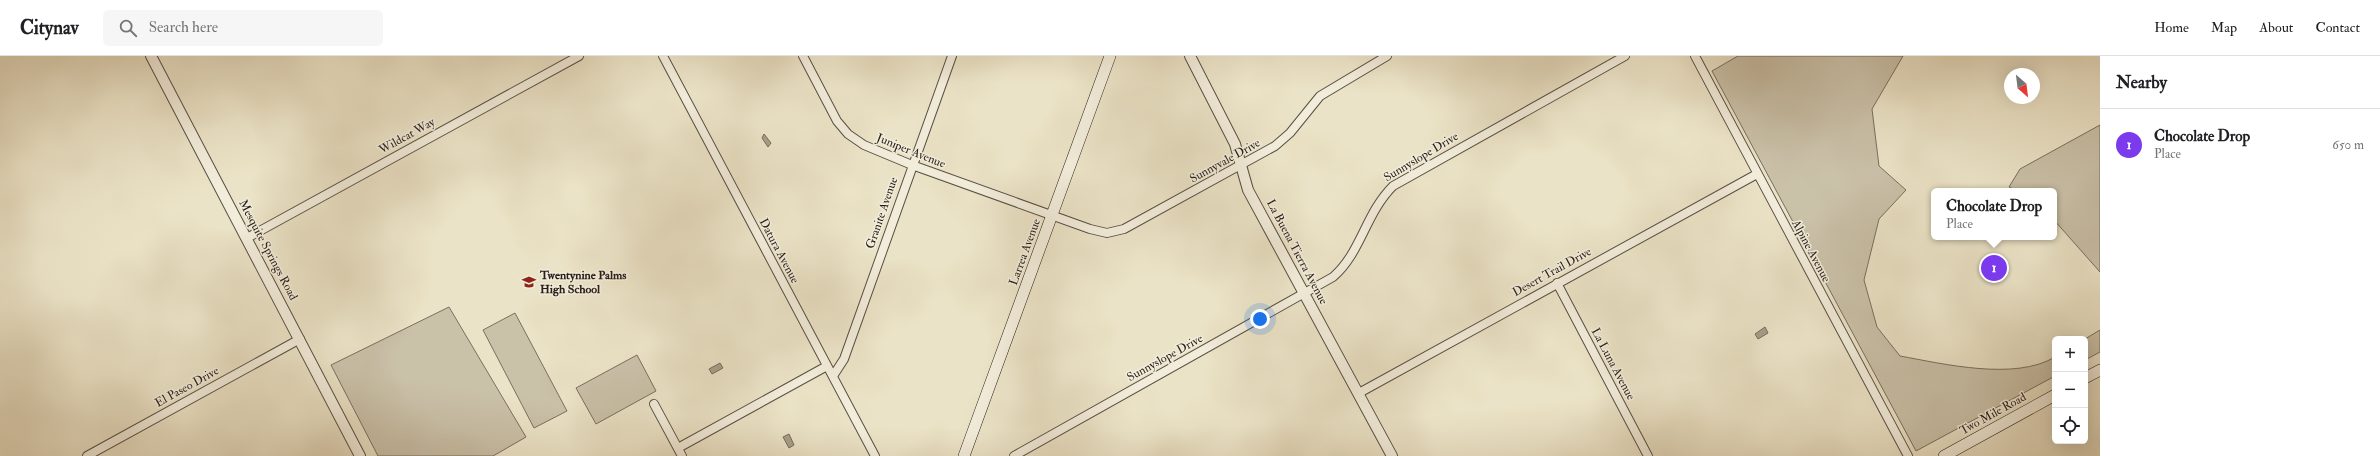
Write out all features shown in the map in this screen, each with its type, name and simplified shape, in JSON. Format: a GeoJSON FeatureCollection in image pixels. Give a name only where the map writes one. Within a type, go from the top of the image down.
{"type":"FeatureCollection","features":[{"type":"Feature","properties":{"kind":"main road","name":"Larrea Avenue"},"geometry":{"type":"LineString","coordinates":[[964,456],[1110,56]]}},
{"type":"Feature","properties":{"kind":"main road"},"geometry":{"type":"LineString","coordinates":[[2088,376],[2100,370]]}},
{"type":"Feature","properties":{"kind":"main road","name":"Two Mile Road"},"geometry":{"type":"LineString","coordinates":[[1944,456],[2052,397]]}},
{"type":"Feature","properties":{"kind":"street","name":"Mesquite Springs Road"},"geometry":{"type":"LineString","coordinates":[[152,56],[360,456]]}},
{"type":"Feature","properties":{"kind":"street","name":"Wildcat Way"},"geometry":{"type":"LineString","coordinates":[[247,238],[579,56]]}},
{"type":"Feature","properties":{"kind":"street","name":"Datura Avenue"},"geometry":{"type":"LineString","coordinates":[[663,56],[875,456]]}},
{"type":"Feature","properties":{"kind":"street","name":"Juniper Avenue"},"geometry":{"type":"LineString","coordinates":[[804,56],[837,121],[848,134],[878,152],[1052,216]]}},
{"type":"Feature","properties":{"kind":"street","name":"Granite Avenue"},"geometry":{"type":"LineString","coordinates":[[833,376],[844,359],[952,56]]}},
{"type":"Feature","properties":{"kind":"street","name":"La Buena Tierra Avenue"},"geometry":{"type":"LineString","coordinates":[[1190,56],[1235,144],[1248,190],[1392,456]]}},
{"type":"Feature","properties":{"kind":"street","name":"Sunnyvale Drive"},"geometry":{"type":"LineString","coordinates":[[1052,216],[1107,233],[1124,229],[1276,146],[1290,133],[1320,96],[1387,56]]}},
{"type":"Feature","properties":{"kind":"street","name":"Sunnyslope Drive"},"geometry":{"type":"LineString","coordinates":[[1014,456],[1304,294],[1340,271],[1354,251],[1377,205],[1393,186],[1625,56]]}},
{"type":"Feature","properties":{"kind":"street","name":"Alpine Avenue"},"geometry":{"type":"LineString","coordinates":[[1695,56],[1908,456]]}},
{"type":"Feature","properties":{"kind":"street","name":"Desert Trail Drive"},"geometry":{"type":"LineString","coordinates":[[1359,393],[1757,174]]}},
{"type":"Feature","properties":{"kind":"street","name":"La Luna Avenue"},"geometry":{"type":"LineString","coordinates":[[1557,283],[1648,456]]}},
{"type":"Feature","properties":{"kind":"street","name":"El Paseo Drive"},"geometry":{"type":"LineString","coordinates":[[86,456],[300,339]]}},
{"type":"Feature","properties":{"kind":"street"},"geometry":{"type":"LineString","coordinates":[[678,448],[827,366]]}},
{"type":"Feature","properties":{"kind":"street"},"geometry":{"type":"LineString","coordinates":[[654,404],[682,456]]}},
{"type":"Feature","properties":{"kind":"shaded area"},"geometry":{"type":"Polygon","coordinates":[[[1738,56],[1903,56],[1872,109],[1879,166],[1906,190],[1879,219],[1864,280],[1877,327],[1900,356],[1958,366],[2000,369],[2020,368],[2039,364],[2052,358],[2052,378],[1916,451],[1712,71],[1738,56]]]}},
{"type":"Feature","properties":{"kind":"shaded area"},"geometry":{"type":"Polygon","coordinates":[[[2100,125],[2100,272],[2057,223],[2057,188],[2009,187],[2020,169],[2100,125]]]}},
{"type":"Feature","properties":{"kind":"shaded area"},"geometry":{"type":"Polygon","coordinates":[[[764,134],[771,143],[768,147],[762,138],[764,134]]]}},
{"type":"Feature","properties":{"kind":"shaded area"},"geometry":{"type":"Polygon","coordinates":[[[449,307],[526,437],[493,456],[378,456],[331,365],[449,307]]]}},
{"type":"Feature","properties":{"kind":"shaded area"},"geometry":{"type":"Polygon","coordinates":[[[515,313],[567,411],[534,428],[483,330],[515,313]]]}},
{"type":"Feature","properties":{"kind":"shaded area"},"geometry":{"type":"Polygon","coordinates":[[[1765,327],[1768,333],[1758,339],[1755,334],[1765,327]]]}},
{"type":"Feature","properties":{"kind":"shaded area"},"geometry":{"type":"Polygon","coordinates":[[[2100,330],[2100,352],[2088,358],[2088,337],[2100,330]]]}},
{"type":"Feature","properties":{"kind":"shaded area"},"geometry":{"type":"Polygon","coordinates":[[[637,355],[656,391],[596,424],[576,388],[637,355]]]}},
{"type":"Feature","properties":{"kind":"shaded area"},"geometry":{"type":"Polygon","coordinates":[[[720,363],[723,368],[712,374],[709,369],[720,363]]]}},
{"type":"Feature","properties":{"kind":"shaded area"},"geometry":{"type":"Polygon","coordinates":[[[789,434],[794,445],[789,448],[783,437],[789,434]]]}},
{"type":"Feature","properties":{"kind":"place","name":"Chocolate Drop"},"geometry":{"type":"Point","coordinates":[1994,268]}},
{"type":"Feature","properties":{"kind":"place","name":"Twentynine Palms High School"},"geometry":{"type":"Point","coordinates":[529,282]}}]}
